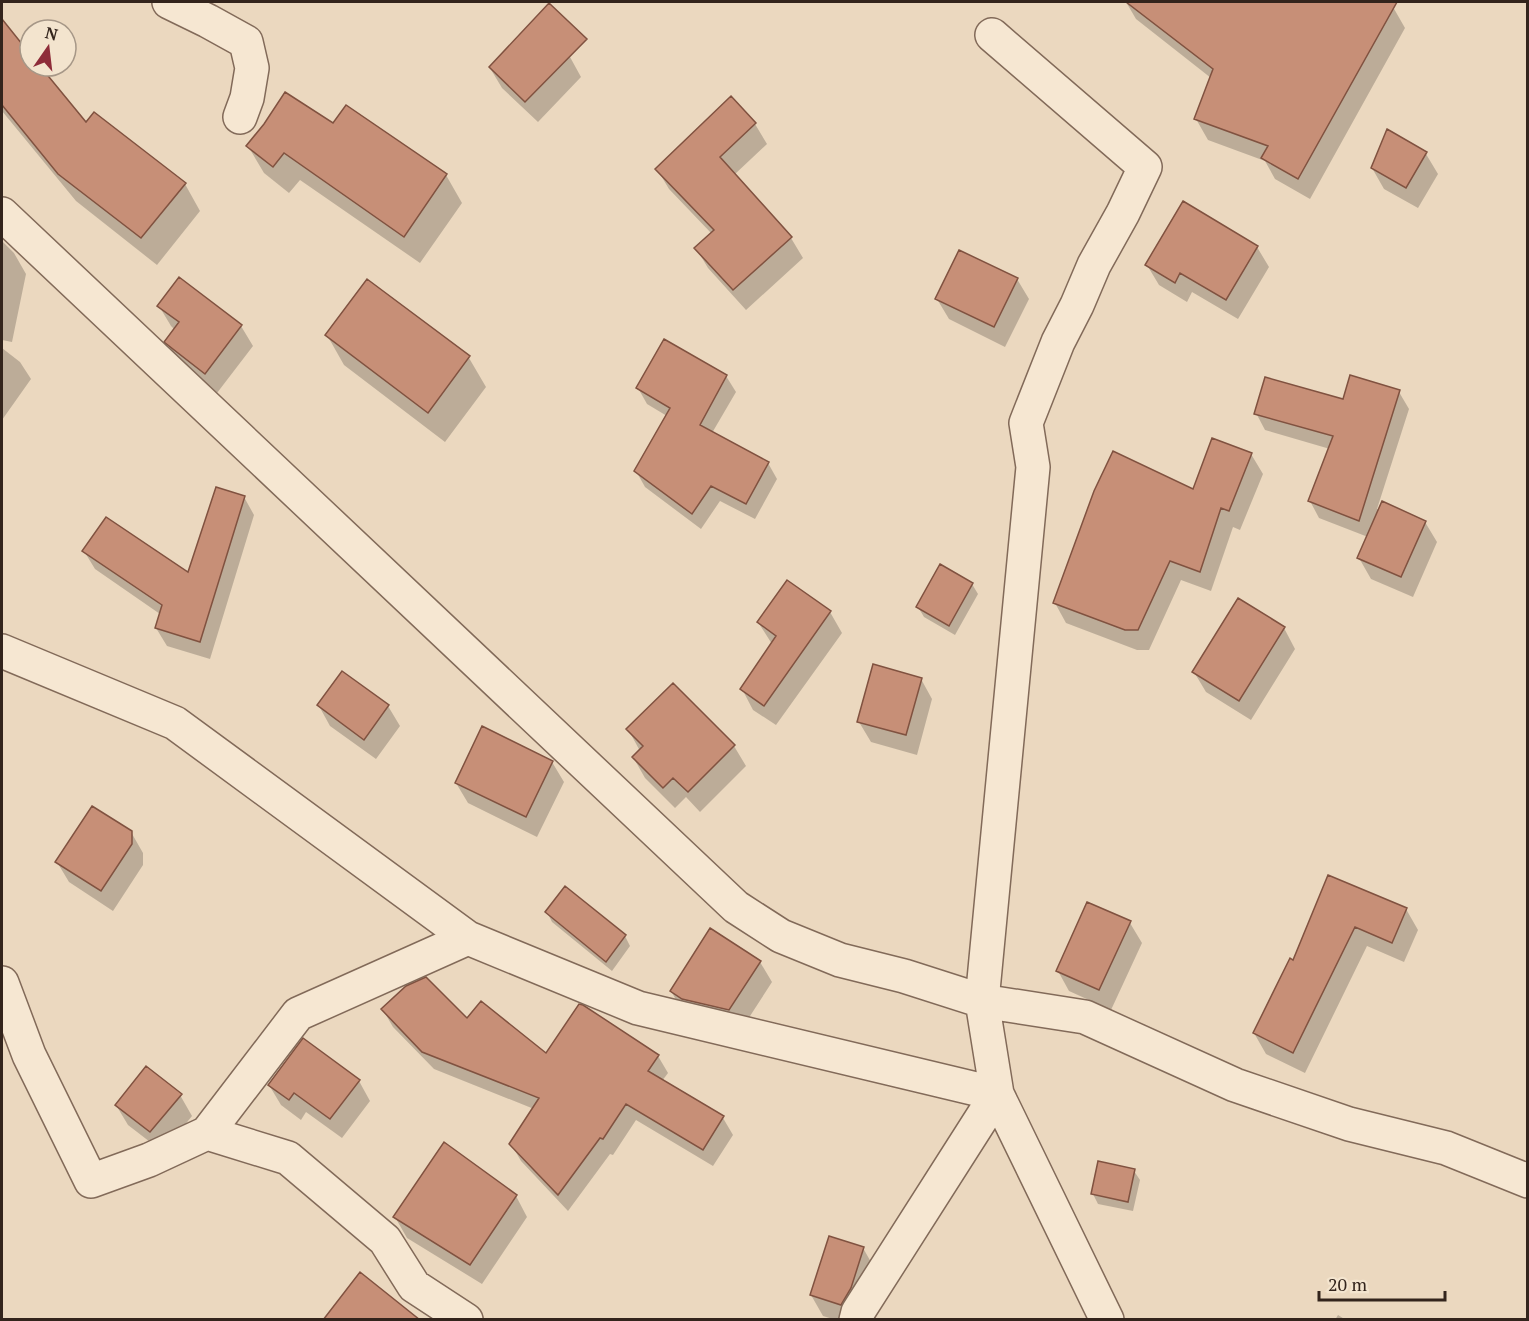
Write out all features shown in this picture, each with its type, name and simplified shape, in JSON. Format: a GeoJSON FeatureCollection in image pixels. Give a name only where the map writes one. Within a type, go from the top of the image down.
{"type":"FeatureCollection","features":[{"type":"Feature","properties":{"kind":"street"},"geometry":{"type":"LineString","coordinates":[[169,2],[246,42],[252,68],[247,98],[240,117]]}},
{"type":"Feature","properties":{"kind":"street"},"geometry":{"type":"LineString","coordinates":[[992,35],[1145,167],[1094,265],[1058,342],[1026,423],[1033,467],[982,1001],[997,1094],[1107,1320]]}},
{"type":"Feature","properties":{"kind":"street"},"geometry":{"type":"LineString","coordinates":[[2,214],[736,907],[781,936],[840,960],[904,976],[982,1001],[1085,1017],[1235,1085],[1349,1124],[1446,1148],[1527,1181]]}},
{"type":"Feature","properties":{"kind":"street"},"geometry":{"type":"LineString","coordinates":[[2,651],[175,723],[468,938],[638,1008],[997,1094]]}},
{"type":"Feature","properties":{"kind":"street"},"geometry":{"type":"LineString","coordinates":[[2,983],[28,1055],[92,1181],[149,1160],[207,1133],[298,1014],[468,938]]}},
{"type":"Feature","properties":{"kind":"street"},"geometry":{"type":"LineString","coordinates":[[856,1320],[858,1312],[997,1094]]}},
{"type":"Feature","properties":{"kind":"street"},"geometry":{"type":"LineString","coordinates":[[207,1133],[288,1158],[386,1240],[414,1286],[466,1320]]}},
{"type":"Feature","properties":{"kind":"building"},"geometry":{"type":"Polygon","coordinates":[[[1126,2],[1397,2],[1298,179],[1261,158],[1268,146],[1194,119],[1213,69],[1126,2]]]}},
{"type":"Feature","properties":{"kind":"building"},"geometry":{"type":"Polygon","coordinates":[[[549,3],[587,39],[525,102],[489,67],[549,3]]]}},
{"type":"Feature","properties":{"kind":"building"},"geometry":{"type":"Polygon","coordinates":[[[2,19],[18,39],[18,78],[50,78],[86,122],[94,112],[186,183],[141,238],[58,174],[2,105],[2,19]]]}},
{"type":"Feature","properties":{"kind":"building"},"geometry":{"type":"Polygon","coordinates":[[[285,92],[333,123],[346,105],[447,174],[404,237],[284,153],[273,167],[246,146],[285,92]]]}},
{"type":"Feature","properties":{"kind":"building"},"geometry":{"type":"Polygon","coordinates":[[[731,96],[756,123],[720,157],[792,237],[733,290],[694,248],[714,230],[655,169],[731,96]]]}},
{"type":"Feature","properties":{"kind":"building"},"geometry":{"type":"Polygon","coordinates":[[[1387,129],[1427,152],[1406,188],[1371,168],[1387,129]]]}},
{"type":"Feature","properties":{"kind":"building"},"geometry":{"type":"Polygon","coordinates":[[[1183,201],[1258,246],[1226,300],[1180,273],[1175,283],[1145,265],[1183,201]]]}},
{"type":"Feature","properties":{"kind":"building"},"geometry":{"type":"Polygon","coordinates":[[[959,250],[1018,278],[994,327],[935,299],[959,250]]]}},
{"type":"Feature","properties":{"kind":"building"},"geometry":{"type":"Polygon","coordinates":[[[179,277],[242,325],[205,374],[164,342],[179,322],[157,306],[179,277]]]}},
{"type":"Feature","properties":{"kind":"building"},"geometry":{"type":"Polygon","coordinates":[[[367,279],[470,356],[428,413],[325,335],[367,279]]]}},
{"type":"Feature","properties":{"kind":"building"},"geometry":{"type":"Polygon","coordinates":[[[664,339],[727,375],[700,425],[769,462],[746,504],[711,486],[692,514],[634,471],[670,408],[636,388],[664,339]]]}},
{"type":"Feature","properties":{"kind":"building"},"geometry":{"type":"Polygon","coordinates":[[[1350,375],[1400,390],[1359,521],[1308,501],[1333,436],[1254,414],[1265,377],[1343,399],[1350,375]]]}},
{"type":"Feature","properties":{"kind":"building"},"geometry":{"type":"Polygon","coordinates":[[[1212,438],[1252,453],[1229,511],[1221,508],[1200,572],[1170,561],[1138,630],[1125,630],[1053,603],[1094,491],[1113,451],[1193,489],[1212,438]]]}},
{"type":"Feature","properties":{"kind":"building"},"geometry":{"type":"Polygon","coordinates":[[[216,487],[245,496],[200,642],[155,628],[162,605],[82,551],[106,517],[188,572],[216,487]]]}},
{"type":"Feature","properties":{"kind":"building"},"geometry":{"type":"Polygon","coordinates":[[[1382,501],[1426,521],[1401,577],[1357,558],[1382,501]]]}},
{"type":"Feature","properties":{"kind":"building"},"geometry":{"type":"Polygon","coordinates":[[[940,564],[973,583],[949,626],[916,607],[940,564]]]}},
{"type":"Feature","properties":{"kind":"building"},"geometry":{"type":"Polygon","coordinates":[[[787,580],[831,611],[764,706],[740,689],[776,636],[757,622],[787,580]]]}},
{"type":"Feature","properties":{"kind":"building"},"geometry":{"type":"Polygon","coordinates":[[[1238,598],[1285,627],[1239,701],[1192,672],[1238,598]]]}},
{"type":"Feature","properties":{"kind":"building"},"geometry":{"type":"Polygon","coordinates":[[[873,664],[922,678],[906,735],[857,722],[873,664]]]}},
{"type":"Feature","properties":{"kind":"building"},"geometry":{"type":"Polygon","coordinates":[[[342,671],[389,705],[364,740],[317,705],[342,671]]]}},
{"type":"Feature","properties":{"kind":"building"},"geometry":{"type":"Polygon","coordinates":[[[673,683],[735,745],[688,792],[673,778],[663,788],[632,757],[643,746],[626,729],[673,683]]]}},
{"type":"Feature","properties":{"kind":"building"},"geometry":{"type":"Polygon","coordinates":[[[482,726],[553,761],[526,817],[455,783],[482,726]]]}},
{"type":"Feature","properties":{"kind":"building"},"geometry":{"type":"Polygon","coordinates":[[[92,806],[132,831],[132,844],[101,891],[55,862],[92,806]]]}},
{"type":"Feature","properties":{"kind":"building"},"geometry":{"type":"Polygon","coordinates":[[[1328,875],[1407,908],[1392,943],[1355,927],[1293,1053],[1253,1033],[1290,958],[1293,960],[1328,875]]]}},
{"type":"Feature","properties":{"kind":"building"},"geometry":{"type":"Polygon","coordinates":[[[565,886],[626,935],[606,962],[545,912],[565,886]]]}},
{"type":"Feature","properties":{"kind":"building"},"geometry":{"type":"Polygon","coordinates":[[[1087,902],[1131,921],[1099,990],[1056,971],[1087,902]]]}},
{"type":"Feature","properties":{"kind":"building"},"geometry":{"type":"Polygon","coordinates":[[[710,928],[761,961],[729,1010],[682,999],[670,991],[710,928]]]}},
{"type":"Feature","properties":{"kind":"building"},"geometry":{"type":"Polygon","coordinates":[[[426,977],[467,1018],[481,1001],[546,1053],[579,1004],[583,1005],[659,1055],[648,1071],[724,1116],[703,1150],[626,1104],[603,1139],[600,1138],[558,1195],[509,1144],[539,1098],[422,1052],[381,1009],[406,986],[426,977]]]}},
{"type":"Feature","properties":{"kind":"building"},"geometry":{"type":"Polygon","coordinates":[[[303,1038],[360,1080],[330,1119],[294,1093],[289,1100],[268,1085],[303,1038]]]}},
{"type":"Feature","properties":{"kind":"building"},"geometry":{"type":"Polygon","coordinates":[[[146,1066],[182,1094],[150,1132],[115,1105],[146,1066]]]}},
{"type":"Feature","properties":{"kind":"building"},"geometry":{"type":"Polygon","coordinates":[[[444,1142],[517,1195],[470,1265],[393,1217],[444,1142]]]}},
{"type":"Feature","properties":{"kind":"building"},"geometry":{"type":"Polygon","coordinates":[[[1098,1161],[1135,1169],[1128,1202],[1091,1194],[1098,1161]]]}},
{"type":"Feature","properties":{"kind":"building"},"geometry":{"type":"Polygon","coordinates":[[[829,1236],[864,1247],[851,1288],[841,1305],[810,1295],[829,1236]]]}},
{"type":"Feature","properties":{"kind":"building"},"geometry":{"type":"Polygon","coordinates":[[[360,1272],[420,1320],[323,1320],[360,1272]]]}}]}
